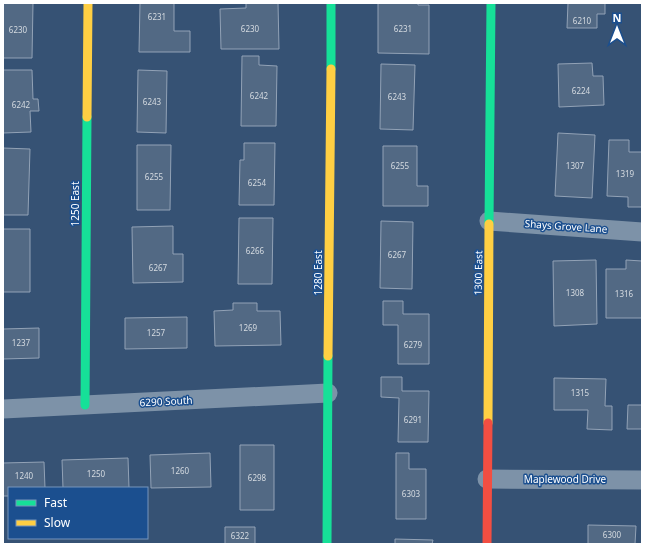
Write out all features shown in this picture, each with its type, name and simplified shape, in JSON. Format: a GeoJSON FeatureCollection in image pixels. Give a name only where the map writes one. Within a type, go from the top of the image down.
{"type":"FeatureCollection","features":[{"type":"Feature","properties":{"kind":"street","name":"1250 East"},"geometry":{"type":"LineString","coordinates":[[85,405],[88,3]]}},
{"type":"Feature","properties":{"kind":"street","name":"1280 East"},"geometry":{"type":"LineString","coordinates":[[327,544],[331,3]]}},
{"type":"Feature","properties":{"kind":"street","name":"1300 East"},"geometry":{"type":"LineString","coordinates":[[486,544],[492,3]]}},
{"type":"Feature","properties":{"kind":"street","name":"Shays Grove Lane"},"geometry":{"type":"LineString","coordinates":[[490,221],[642,232]]}},
{"type":"Feature","properties":{"kind":"street","name":"6290 South"},"geometry":{"type":"LineString","coordinates":[[3,409],[328,393]]}},
{"type":"Feature","properties":{"kind":"street","name":"Maplewood Drive"},"geometry":{"type":"LineString","coordinates":[[487,479],[642,480]]}},
{"type":"Feature","properties":{"kind":"building"},"geometry":{"type":"Polygon","coordinates":[[[3,3],[33,3],[32,58],[3,58],[3,3]]]}},
{"type":"Feature","properties":{"kind":"building"},"geometry":{"type":"Polygon","coordinates":[[[140,3],[174,3],[174,31],[190,31],[190,52],[139,52],[140,3]]]}},
{"type":"Feature","properties":{"kind":"building"},"geometry":{"type":"Polygon","coordinates":[[[246,3],[278,3],[279,49],[221,49],[220,9],[246,8],[246,3]]]}},
{"type":"Feature","properties":{"kind":"building"},"geometry":{"type":"Polygon","coordinates":[[[378,3],[418,3],[418,5],[429,5],[429,54],[378,53],[378,3]]]}},
{"type":"Feature","properties":{"kind":"building"},"geometry":{"type":"Polygon","coordinates":[[[568,3],[605,3],[605,14],[597,14],[597,28],[567,28],[568,3]]]}},
{"type":"Feature","properties":{"kind":"building"},"geometry":{"type":"Polygon","coordinates":[[[242,56],[259,56],[259,65],[277,66],[276,126],[241,126],[242,56]]]}},
{"type":"Feature","properties":{"kind":"building"},"geometry":{"type":"Polygon","coordinates":[[[592,63],[593,76],[603,76],[604,105],[559,107],[558,64],[592,63]]]}},
{"type":"Feature","properties":{"kind":"building"},"geometry":{"type":"Polygon","coordinates":[[[381,64],[415,65],[413,130],[380,129],[381,64]]]}},
{"type":"Feature","properties":{"kind":"building"},"geometry":{"type":"Polygon","coordinates":[[[3,70],[32,70],[33,99],[38,99],[39,111],[30,111],[31,132],[3,133],[3,70]]]}},
{"type":"Feature","properties":{"kind":"building"},"geometry":{"type":"Polygon","coordinates":[[[138,70],[167,71],[166,133],[137,132],[138,70]]]}},
{"type":"Feature","properties":{"kind":"building"},"geometry":{"type":"Polygon","coordinates":[[[558,133],[595,135],[592,198],[555,196],[558,133]]]}},
{"type":"Feature","properties":{"kind":"building"},"geometry":{"type":"Polygon","coordinates":[[[609,140],[629,140],[629,152],[642,152],[642,207],[628,207],[628,197],[607,196],[609,140]]]}},
{"type":"Feature","properties":{"kind":"building"},"geometry":{"type":"Polygon","coordinates":[[[244,143],[275,143],[274,205],[239,205],[240,160],[244,160],[244,143]]]}},
{"type":"Feature","properties":{"kind":"building"},"geometry":{"type":"Polygon","coordinates":[[[137,145],[171,145],[170,210],[137,210],[137,145]]]}},
{"type":"Feature","properties":{"kind":"building"},"geometry":{"type":"Polygon","coordinates":[[[383,146],[417,146],[417,186],[428,186],[428,206],[383,206],[383,146]]]}},
{"type":"Feature","properties":{"kind":"building"},"geometry":{"type":"Polygon","coordinates":[[[3,148],[30,149],[28,215],[3,215],[3,148]]]}},
{"type":"Feature","properties":{"kind":"building"},"geometry":{"type":"Polygon","coordinates":[[[239,218],[273,218],[272,284],[238,284],[239,218]]]}},
{"type":"Feature","properties":{"kind":"building"},"geometry":{"type":"Polygon","coordinates":[[[381,221],[413,222],[412,289],[380,288],[381,221]]]}},
{"type":"Feature","properties":{"kind":"building"},"geometry":{"type":"Polygon","coordinates":[[[173,226],[173,254],[183,254],[183,282],[133,283],[132,227],[173,226]]]}},
{"type":"Feature","properties":{"kind":"building"},"geometry":{"type":"Polygon","coordinates":[[[3,229],[30,229],[30,292],[3,292],[3,229]]]}},
{"type":"Feature","properties":{"kind":"building"},"geometry":{"type":"Polygon","coordinates":[[[596,260],[597,324],[554,326],[553,261],[596,260]]]}},
{"type":"Feature","properties":{"kind":"building"},"geometry":{"type":"Polygon","coordinates":[[[626,260],[642,261],[642,318],[606,318],[606,269],[626,269],[626,260]]]}},
{"type":"Feature","properties":{"kind":"building"},"geometry":{"type":"Polygon","coordinates":[[[383,301],[403,301],[403,314],[429,314],[429,364],[398,364],[398,325],[383,325],[383,301]]]}},
{"type":"Feature","properties":{"kind":"building"},"geometry":{"type":"Polygon","coordinates":[[[233,303],[257,303],[257,311],[280,311],[281,345],[215,346],[214,311],[233,310],[233,303]]]}},
{"type":"Feature","properties":{"kind":"building"},"geometry":{"type":"Polygon","coordinates":[[[187,317],[187,348],[125,349],[125,318],[187,317]]]}},
{"type":"Feature","properties":{"kind":"building"},"geometry":{"type":"Polygon","coordinates":[[[39,328],[39,358],[3,359],[3,329],[39,328]]]}},
{"type":"Feature","properties":{"kind":"building"},"geometry":{"type":"Polygon","coordinates":[[[381,377],[402,377],[402,391],[429,391],[428,442],[398,442],[399,398],[381,397],[381,377]]]}},
{"type":"Feature","properties":{"kind":"building"},"geometry":{"type":"Polygon","coordinates":[[[554,378],[606,379],[605,406],[612,406],[612,430],[587,429],[588,410],[554,410],[554,378]]]}},
{"type":"Feature","properties":{"kind":"building"},"geometry":{"type":"Polygon","coordinates":[[[628,405],[642,405],[642,429],[627,429],[628,405]]]}},
{"type":"Feature","properties":{"kind":"building"},"geometry":{"type":"Polygon","coordinates":[[[240,445],[274,445],[274,510],[240,510],[240,445]]]}},
{"type":"Feature","properties":{"kind":"building"},"geometry":{"type":"Polygon","coordinates":[[[210,453],[211,487],[151,488],[150,455],[210,453]]]}},
{"type":"Feature","properties":{"kind":"building"},"geometry":{"type":"Polygon","coordinates":[[[396,453],[409,453],[409,469],[426,469],[426,519],[396,519],[396,453]]]}},
{"type":"Feature","properties":{"kind":"building"},"geometry":{"type":"Polygon","coordinates":[[[128,458],[129,487],[63,487],[62,460],[128,458]]]}},
{"type":"Feature","properties":{"kind":"building"},"geometry":{"type":"Polygon","coordinates":[[[44,462],[45,487],[8,487],[8,496],[3,496],[3,463],[44,462]]]}},
{"type":"Feature","properties":{"kind":"building"},"geometry":{"type":"Polygon","coordinates":[[[588,525],[636,526],[635,544],[588,544],[588,525]]]}},
{"type":"Feature","properties":{"kind":"building"},"geometry":{"type":"Polygon","coordinates":[[[225,527],[255,527],[255,544],[225,544],[225,527]]]}},
{"type":"Feature","properties":{"kind":"building"},"geometry":{"type":"Polygon","coordinates":[[[395,539],[433,540],[432,544],[395,544],[395,539]]]}},
{"type":"Feature","properties":{"kind":"traffic: fast"},"geometry":{"type":"LineString","coordinates":[[331,3],[331,69]]}},
{"type":"Feature","properties":{"kind":"traffic: fast"},"geometry":{"type":"LineString","coordinates":[[489,224],[491,3]]}},
{"type":"Feature","properties":{"kind":"traffic: fast"},"geometry":{"type":"LineString","coordinates":[[85,405],[87,117]]}},
{"type":"Feature","properties":{"kind":"traffic: fast"},"geometry":{"type":"LineString","coordinates":[[327,544],[328,356]]}},
{"type":"Feature","properties":{"kind":"traffic: slow"},"geometry":{"type":"LineString","coordinates":[[87,117],[88,3]]}},
{"type":"Feature","properties":{"kind":"traffic: slow"},"geometry":{"type":"LineString","coordinates":[[328,356],[331,69]]}},
{"type":"Feature","properties":{"kind":"traffic: slow"},"geometry":{"type":"LineString","coordinates":[[488,423],[489,224]]}},
{"type":"Feature","properties":{"kind":"traffic: jam"},"geometry":{"type":"LineString","coordinates":[[487,544],[488,423]]}}]}
